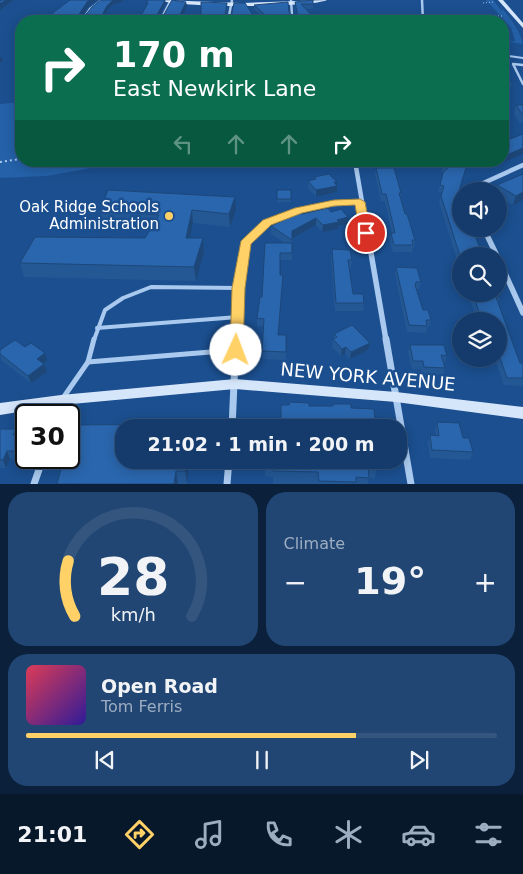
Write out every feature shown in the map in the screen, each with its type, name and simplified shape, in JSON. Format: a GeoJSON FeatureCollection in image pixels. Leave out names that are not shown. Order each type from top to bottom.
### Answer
{"type":"FeatureCollection","features":[{"type":"Feature","properties":{"kind":"street"},"geometry":{"type":"LineString","coordinates":[[86,15],[90,9],[102,0]]}},
{"type":"Feature","properties":{"kind":"street"},"geometry":{"type":"LineString","coordinates":[[161,0],[231,2],[325,0]]}},
{"type":"Feature","properties":{"kind":"street"},"geometry":{"type":"LineString","coordinates":[[163,15],[170,0]]}},
{"type":"Feature","properties":{"kind":"street"},"geometry":{"type":"LineString","coordinates":[[422,0],[423,15]]}},
{"type":"Feature","properties":{"kind":"street"},"geometry":{"type":"LineString","coordinates":[[497,1],[523,26]]}},
{"type":"Feature","properties":{"kind":"street"},"geometry":{"type":"LineString","coordinates":[[229,15],[231,2]]}},
{"type":"Feature","properties":{"kind":"street"},"geometry":{"type":"LineString","coordinates":[[291,2],[294,15]]}},
{"type":"Feature","properties":{"kind":"street"},"geometry":{"type":"LineString","coordinates":[[486,182],[523,165]]}},
{"type":"Feature","properties":{"kind":"street"},"geometry":{"type":"LineString","coordinates":[[355,167],[411,484]]}},
{"type":"Feature","properties":{"kind":"street"},"geometry":{"type":"LineString","coordinates":[[233,419],[238,288],[245,243],[267,223],[299,210],[334,203],[360,202]]}},
{"type":"Feature","properties":{"kind":"street"},"geometry":{"type":"LineString","coordinates":[[507,278],[523,313]]}},
{"type":"Feature","properties":{"kind":"street","name":"NEW YORK AVENUE"},"geometry":{"type":"LineString","coordinates":[[0,409],[61,400],[235,384],[396,397],[523,413]]}},
{"type":"Feature","properties":{"kind":"street"},"geometry":{"type":"LineString","coordinates":[[60,404],[61,400]]}},
{"type":"Feature","properties":{"kind":"street"},"geometry":{"type":"LineString","coordinates":[[34,484],[39,469]]}},
{"type":"Feature","properties":{"kind":"street"},"geometry":{"type":"LineString","coordinates":[[227,484],[228,469]]}},
{"type":"Feature","properties":{"kind":"lane"},"geometry":{"type":"LineString","coordinates":[[509,48],[509,56],[523,58]]}},
{"type":"Feature","properties":{"kind":"lane"},"geometry":{"type":"LineString","coordinates":[[523,65],[513,64],[523,84]]}},
{"type":"Feature","properties":{"kind":"lane"},"geometry":{"type":"LineString","coordinates":[[61,400],[88,362],[97,328],[105,310],[122,298],[152,287],[238,288]]}},
{"type":"Feature","properties":{"kind":"lane"},"geometry":{"type":"LineString","coordinates":[[97,328],[238,317]]}},
{"type":"Feature","properties":{"kind":"lane"},"geometry":{"type":"LineString","coordinates":[[88,362],[236,350]]}},
{"type":"Feature","properties":{"kind":"path"},"geometry":{"type":"LineString","coordinates":[[483,3],[497,1]]}},
{"type":"Feature","properties":{"kind":"path"},"geometry":{"type":"LineString","coordinates":[[0,162],[15,160]]}},
{"type":"Feature","properties":{"kind":"shaded area"},"geometry":{"type":"Polygon","coordinates":[[[486,0],[493,0],[508,15],[500,15],[488,2],[483,3],[487,2],[486,0]]]}},
{"type":"Feature","properties":{"kind":"shaded area"},"geometry":{"type":"Polygon","coordinates":[[[509,17],[523,44],[509,42],[515,41],[509,26],[509,17]]]}},
{"type":"Feature","properties":{"kind":"shaded area"},"geometry":{"type":"Polygon","coordinates":[[[15,103],[15,167],[96,167],[47,176],[0,178],[0,104],[15,103]]]}},
{"type":"Feature","properties":{"kind":"building"},"geometry":{"type":"Polygon","coordinates":[[[70,0],[90,0],[79,15],[50,15],[70,0]]]}},
{"type":"Feature","properties":{"kind":"building"},"geometry":{"type":"Polygon","coordinates":[[[101,0],[113,0],[102,15],[85,15],[101,0]]]}},
{"type":"Feature","properties":{"kind":"building"},"geometry":{"type":"Polygon","coordinates":[[[148,0],[165,0],[157,15],[141,15],[148,3],[146,3],[148,0]]]}},
{"type":"Feature","properties":{"kind":"building"},"geometry":{"type":"Polygon","coordinates":[[[172,0],[186,2],[180,15],[164,15],[172,0]]]}},
{"type":"Feature","properties":{"kind":"building"},"geometry":{"type":"Polygon","coordinates":[[[313,0],[313,4],[301,4],[311,15],[298,15],[295,2],[313,0]]]}},
{"type":"Feature","properties":{"kind":"building"},"geometry":{"type":"Polygon","coordinates":[[[201,2],[227,3],[225,15],[201,15],[201,2]]]}},
{"type":"Feature","properties":{"kind":"building"},"geometry":{"type":"Polygon","coordinates":[[[288,2],[289,12],[292,15],[265,15],[254,5],[288,2]]]}},
{"type":"Feature","properties":{"kind":"building"},"geometry":{"type":"Polygon","coordinates":[[[234,3],[245,3],[253,15],[231,15],[234,3]]]}},
{"type":"Feature","properties":{"kind":"building"},"geometry":{"type":"Polygon","coordinates":[[[516,105],[523,105],[523,114],[522,114],[516,105]]]}},
{"type":"Feature","properties":{"kind":"building"},"geometry":{"type":"Polygon","coordinates":[[[523,134],[523,148],[509,154],[509,139],[523,134]]]}},
{"type":"Feature","properties":{"kind":"building"},"geometry":{"type":"Polygon","coordinates":[[[449,167],[466,167],[462,182],[452,182],[452,231],[441,196],[444,186],[440,185],[443,173],[449,167]]]}},
{"type":"Feature","properties":{"kind":"building"},"geometry":{"type":"Polygon","coordinates":[[[376,168],[394,168],[405,214],[407,214],[415,240],[412,240],[413,245],[394,245],[391,233],[395,233],[386,194],[382,194],[376,168]]]}},
{"type":"Feature","properties":{"kind":"building"},"geometry":{"type":"Polygon","coordinates":[[[329,174],[337,182],[334,182],[337,186],[316,190],[308,181],[316,179],[314,177],[329,174]]]}},
{"type":"Feature","properties":{"kind":"building"},"geometry":{"type":"Polygon","coordinates":[[[523,174],[523,192],[516,196],[507,191],[507,182],[504,182],[523,174]]]}},
{"type":"Feature","properties":{"kind":"building"},"geometry":{"type":"Polygon","coordinates":[[[108,190],[235,197],[229,214],[192,210],[186,238],[203,238],[194,267],[20,263],[35,237],[145,238],[159,215],[100,210],[108,190]]]}},
{"type":"Feature","properties":{"kind":"building"},"geometry":{"type":"Polygon","coordinates":[[[277,190],[291,190],[291,199],[277,199],[277,190]]]}},
{"type":"Feature","properties":{"kind":"building"},"geometry":{"type":"Polygon","coordinates":[[[328,208],[331,212],[341,209],[348,217],[337,220],[339,222],[323,225],[316,218],[292,231],[292,240],[271,226],[299,213],[328,208]]]}},
{"type":"Feature","properties":{"kind":"building"},"geometry":{"type":"Polygon","coordinates":[[[454,237],[478,237],[476,238],[480,247],[457,247],[454,237]]]}},
{"type":"Feature","properties":{"kind":"building"},"geometry":{"type":"Polygon","coordinates":[[[265,243],[292,243],[292,253],[280,253],[280,275],[283,275],[278,335],[286,335],[286,352],[262,351],[264,319],[257,318],[260,297],[262,297],[265,243]]]}},
{"type":"Feature","properties":{"kind":"building"},"geometry":{"type":"Polygon","coordinates":[[[332,249],[350,250],[352,260],[348,260],[353,294],[363,294],[364,303],[336,303],[332,249]]]}},
{"type":"Feature","properties":{"kind":"building"},"geometry":{"type":"Polygon","coordinates":[[[396,267],[417,268],[421,282],[416,282],[415,285],[423,310],[428,310],[431,320],[426,320],[427,326],[409,325],[396,267]]]}},
{"type":"Feature","properties":{"kind":"building"},"geometry":{"type":"Polygon","coordinates":[[[476,302],[498,302],[501,312],[479,312],[476,302]]]}},
{"type":"Feature","properties":{"kind":"building"},"geometry":{"type":"Polygon","coordinates":[[[352,325],[370,343],[351,352],[346,347],[342,349],[333,339],[337,337],[334,334],[352,325]]]}},
{"type":"Feature","properties":{"kind":"building"},"geometry":{"type":"Polygon","coordinates":[[[507,327],[520,363],[523,363],[523,378],[507,378],[503,367],[507,367],[507,327]]]}},
{"type":"Feature","properties":{"kind":"building"},"geometry":{"type":"Polygon","coordinates":[[[15,340],[25,347],[31,343],[45,353],[37,359],[44,364],[28,376],[0,354],[0,350],[15,340]]]}},
{"type":"Feature","properties":{"kind":"building"},"geometry":{"type":"Polygon","coordinates":[[[410,345],[444,345],[447,356],[441,355],[445,368],[424,367],[423,361],[413,361],[410,345]]]}},
{"type":"Feature","properties":{"kind":"building"},"geometry":{"type":"Polygon","coordinates":[[[290,402],[309,403],[309,406],[351,404],[351,408],[374,409],[375,419],[281,419],[281,405],[289,405],[290,402]]]}},
{"type":"Feature","properties":{"kind":"building"},"geometry":{"type":"Polygon","coordinates":[[[437,422],[459,423],[463,438],[469,438],[473,452],[432,450],[430,435],[439,436],[437,422]]]}},
{"type":"Feature","properties":{"kind":"building"},"geometry":{"type":"Polygon","coordinates":[[[80,425],[115,425],[115,469],[185,469],[185,471],[176,471],[174,484],[57,484],[61,469],[80,469],[80,425]]]}},
{"type":"Feature","properties":{"kind":"building"},"geometry":{"type":"Polygon","coordinates":[[[0,429],[15,429],[13,435],[15,435],[14,451],[7,451],[3,460],[0,460],[0,429]]]}},
{"type":"Feature","properties":{"kind":"building"},"geometry":{"type":"Polygon","coordinates":[[[273,469],[368,469],[369,478],[356,477],[356,482],[319,481],[318,472],[273,471],[273,469]]]}},
{"type":"Feature","properties":{"kind":"place","name":"Oak Ridge Schools Administration"},"geometry":{"type":"Point","coordinates":[169,216]}},
{"type":"Feature","properties":{"kind":"route"},"geometry":{"type":"LineString","coordinates":[[236,350],[238,288],[245,243],[267,223],[299,210],[334,203],[360,202],[366,233]]}}]}
